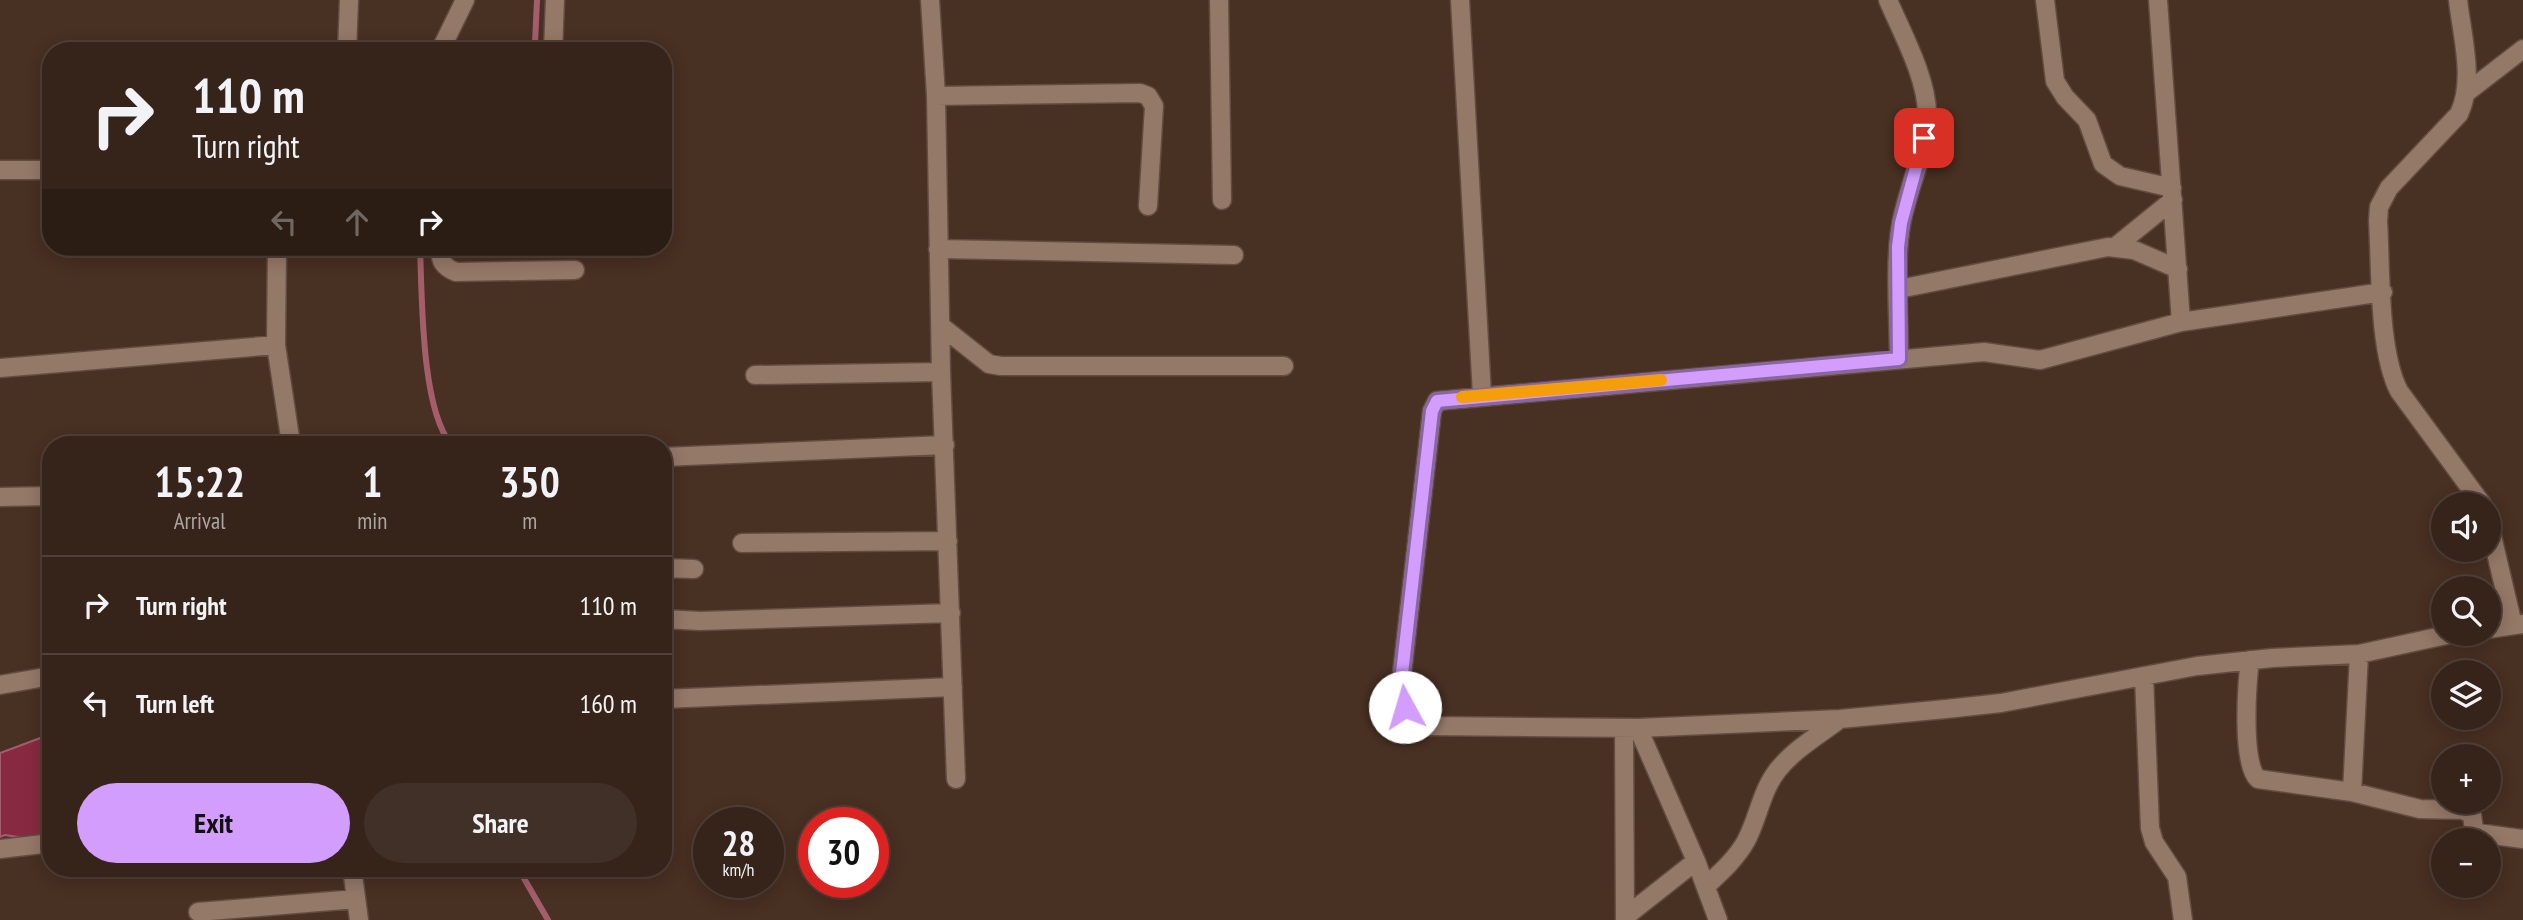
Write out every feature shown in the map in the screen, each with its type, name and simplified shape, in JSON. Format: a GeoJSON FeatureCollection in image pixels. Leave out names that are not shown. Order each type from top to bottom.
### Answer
{"type":"FeatureCollection","features":[{"type":"Feature","properties":{"kind":"street"},"geometry":{"type":"LineString","coordinates":[[347,42],[349,0]]}},
{"type":"Feature","properties":{"kind":"street"},"geometry":{"type":"LineString","coordinates":[[444,42],[465,0]]}},
{"type":"Feature","properties":{"kind":"street"},"geometry":{"type":"LineString","coordinates":[[553,42],[555,0]]}},
{"type":"Feature","properties":{"kind":"street"},"geometry":{"type":"LineString","coordinates":[[930,0],[936,96],[941,372],[956,779]]}},
{"type":"Feature","properties":{"kind":"street"},"geometry":{"type":"LineString","coordinates":[[1219,0],[1222,201]]}},
{"type":"Feature","properties":{"kind":"street"},"geometry":{"type":"LineString","coordinates":[[1460,0],[1482,395]]}},
{"type":"Feature","properties":{"kind":"street"},"geometry":{"type":"LineString","coordinates":[[1888,0],[1918,74],[1927,115],[1924,138],[1901,223],[1898,247],[1899,359]]}},
{"type":"Feature","properties":{"kind":"street"},"geometry":{"type":"LineString","coordinates":[[2045,0],[2055,81],[2065,97],[2087,120],[2103,164],[2120,176],[2172,194]]}},
{"type":"Feature","properties":{"kind":"street"},"geometry":{"type":"LineString","coordinates":[[2158,0],[2181,322]]}},
{"type":"Feature","properties":{"kind":"street"},"geometry":{"type":"LineString","coordinates":[[2458,0],[2466,93],[2459,114],[2383,197],[2378,221],[2386,348],[2393,379],[2473,492]]}},
{"type":"Feature","properties":{"kind":"street"},"geometry":{"type":"LineString","coordinates":[[2466,93],[2523,49]]}},
{"type":"Feature","properties":{"kind":"street"},"geometry":{"type":"LineString","coordinates":[[936,96],[1140,93],[1148,96],[1154,106],[1149,206]]}},
{"type":"Feature","properties":{"kind":"street"},"geometry":{"type":"LineString","coordinates":[[0,170],[42,170]]}},
{"type":"Feature","properties":{"kind":"street"},"geometry":{"type":"LineString","coordinates":[[2115,247],[2172,194]]}},
{"type":"Feature","properties":{"kind":"street"},"geometry":{"type":"LineString","coordinates":[[1899,289],[2115,247],[2133,250],[2178,268]]}},
{"type":"Feature","properties":{"kind":"street"},"geometry":{"type":"LineString","coordinates":[[938,249],[1234,255]]}},
{"type":"Feature","properties":{"kind":"street"},"geometry":{"type":"LineString","coordinates":[[277,256],[276,345],[289,436]]}},
{"type":"Feature","properties":{"kind":"street"},"geometry":{"type":"LineString","coordinates":[[441,256],[447,269],[456,272],[575,270]]}},
{"type":"Feature","properties":{"kind":"street"},"geometry":{"type":"LineString","coordinates":[[2383,292],[2181,322],[2040,360],[1984,352],[1444,398],[1437,401],[1432,411],[1401,682],[1405,707],[1415,721],[1431,726],[1631,728],[1840,719],[2001,703],[2197,666],[2359,654],[2431,638]]}},
{"type":"Feature","properties":{"kind":"street"},"geometry":{"type":"LineString","coordinates":[[941,326],[989,364],[1001,366],[1284,366]]}},
{"type":"Feature","properties":{"kind":"street"},"geometry":{"type":"LineString","coordinates":[[0,368],[276,345]]}},
{"type":"Feature","properties":{"kind":"street"},"geometry":{"type":"LineString","coordinates":[[755,376],[941,372]]}},
{"type":"Feature","properties":{"kind":"street"},"geometry":{"type":"LineString","coordinates":[[672,457],[945,445]]}},
{"type":"Feature","properties":{"kind":"street"},"geometry":{"type":"LineString","coordinates":[[0,497],[42,496]]}},
{"type":"Feature","properties":{"kind":"street"},"geometry":{"type":"LineString","coordinates":[[742,543],[948,541]]}},
{"type":"Feature","properties":{"kind":"street"},"geometry":{"type":"LineString","coordinates":[[2500,562],[2518,625]]}},
{"type":"Feature","properties":{"kind":"street"},"geometry":{"type":"LineString","coordinates":[[672,568],[694,569]]}},
{"type":"Feature","properties":{"kind":"street"},"geometry":{"type":"LineString","coordinates":[[672,620],[951,613]]}},
{"type":"Feature","properties":{"kind":"street"},"geometry":{"type":"LineString","coordinates":[[2352,792],[2359,654]]}},
{"type":"Feature","properties":{"kind":"street"},"geometry":{"type":"LineString","coordinates":[[2250,660],[2247,714],[2254,776],[2264,782],[2352,792],[2420,809],[2467,811],[2472,815],[2473,828],[2478,833],[2523,839]]}},
{"type":"Feature","properties":{"kind":"street"},"geometry":{"type":"LineString","coordinates":[[2144,676],[2150,828],[2154,842],[2177,877],[2183,920]]}},
{"type":"Feature","properties":{"kind":"street"},"geometry":{"type":"LineString","coordinates":[[0,685],[42,678]]}},
{"type":"Feature","properties":{"kind":"street"},"geometry":{"type":"LineString","coordinates":[[672,699],[953,687]]}},
{"type":"Feature","properties":{"kind":"street"},"geometry":{"type":"LineString","coordinates":[[1706,887],[1743,846],[1766,788],[1777,771],[1840,719]]}},
{"type":"Feature","properties":{"kind":"street"},"geometry":{"type":"LineString","coordinates":[[1631,728],[1696,861],[1718,920]]}},
{"type":"Feature","properties":{"kind":"street"},"geometry":{"type":"LineString","coordinates":[[1625,918],[1631,728]]}},
{"type":"Feature","properties":{"kind":"street"},"geometry":{"type":"LineString","coordinates":[[0,849],[42,844]]}},
{"type":"Feature","properties":{"kind":"street"},"geometry":{"type":"LineString","coordinates":[[1625,918],[1696,861]]}},
{"type":"Feature","properties":{"kind":"street"},"geometry":{"type":"LineString","coordinates":[[353,877],[359,920]]}},
{"type":"Feature","properties":{"kind":"street"},"geometry":{"type":"LineString","coordinates":[[198,912],[356,899]]}},
{"type":"Feature","properties":{"kind":"shaded area"},"geometry":{"type":"Polygon","coordinates":[[[42,737],[42,841],[5,835],[0,837],[0,753],[42,737]]]}},
{"type":"Feature","properties":{"kind":"waterway"},"geometry":{"type":"LineString","coordinates":[[535,42],[537,0]]}},
{"type":"Feature","properties":{"kind":"waterway"},"geometry":{"type":"LineString","coordinates":[[420,256],[429,379],[434,405],[446,436]]}},
{"type":"Feature","properties":{"kind":"waterway"},"geometry":{"type":"LineString","coordinates":[[523,877],[548,920]]}},
{"type":"Feature","properties":{"kind":"slow traffic"},"geometry":{"type":"LineString","coordinates":[[1462,397],[1661,380]]}},
{"type":"Feature","properties":{"kind":"route"},"geometry":{"type":"LineString","coordinates":[[1405,707],[1401,682],[1433,405],[1444,398],[1899,359],[1898,247],[1901,223],[1924,138]]}}]}
